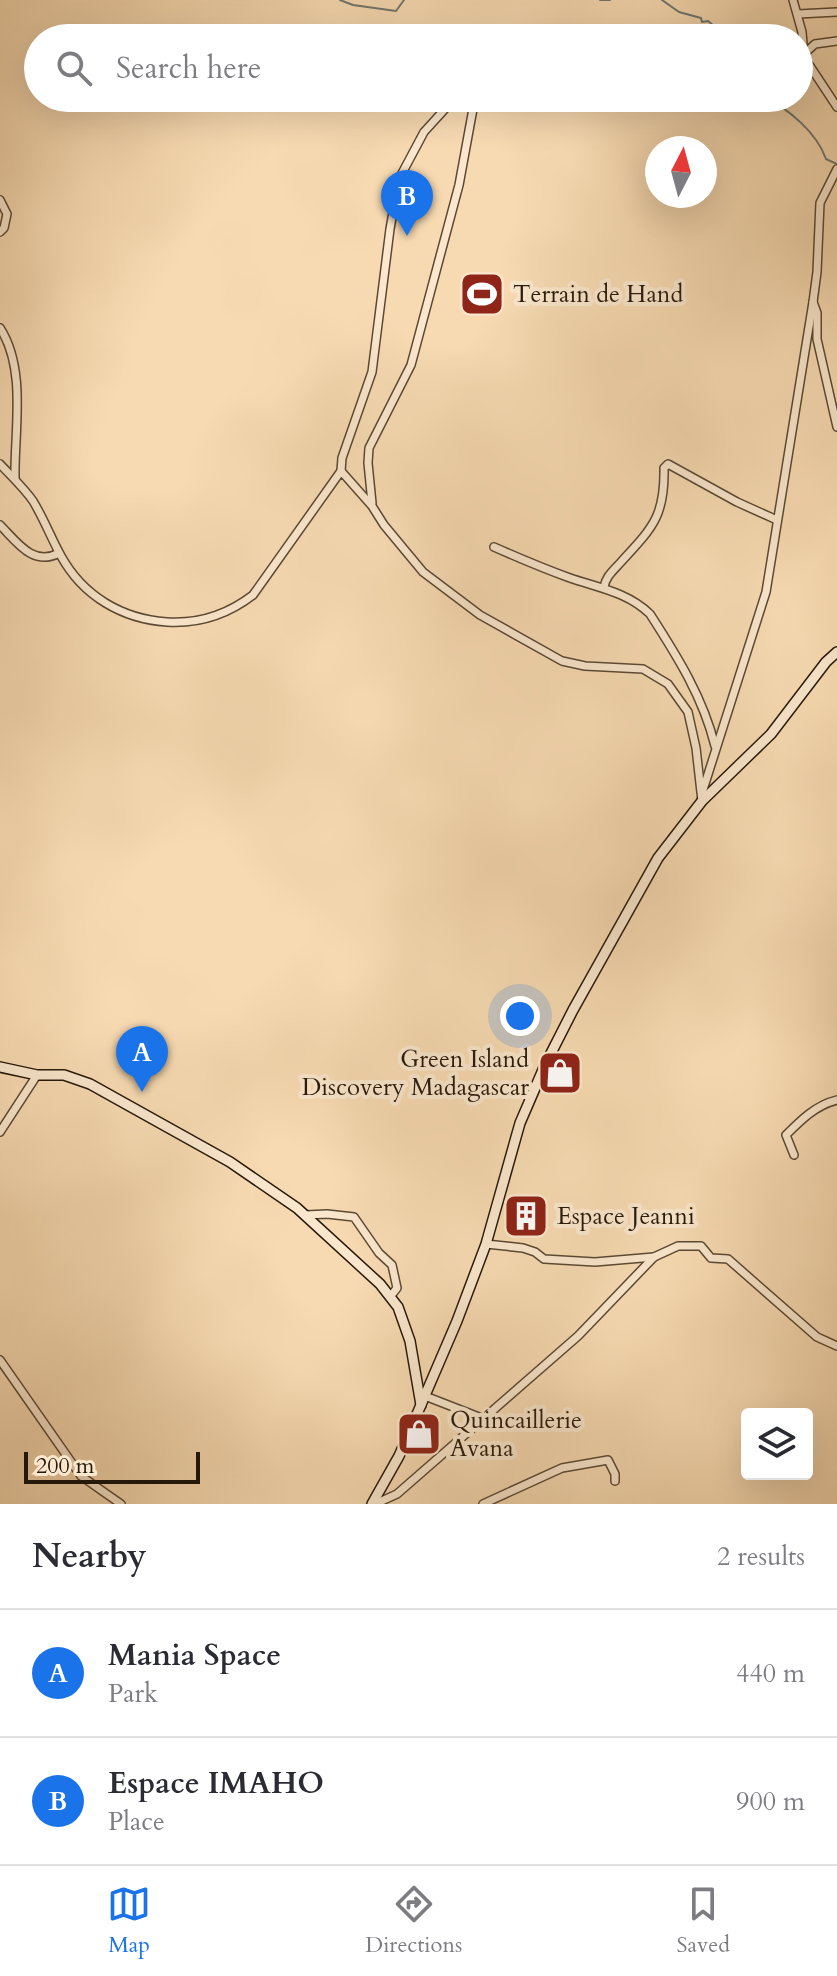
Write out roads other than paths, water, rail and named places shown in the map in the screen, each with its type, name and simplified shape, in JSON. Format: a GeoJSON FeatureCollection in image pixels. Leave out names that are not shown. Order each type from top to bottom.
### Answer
{"type":"FeatureCollection","features":[{"type":"Feature","properties":{"kind":"main road"},"geometry":{"type":"LineString","coordinates":[[374,1504],[421,1407],[486,1244],[520,1123],[557,1040],[658,858],[702,797],[771,734],[837,652]]}},
{"type":"Feature","properties":{"kind":"main road"},"geometry":{"type":"LineString","coordinates":[[0,1067],[37,1075],[64,1075],[90,1084],[230,1162],[306,1215],[380,1284],[398,1307],[410,1341],[421,1407]]}},
{"type":"Feature","properties":{"kind":"street"},"geometry":{"type":"LineString","coordinates":[[793,0],[800,24]]}},
{"type":"Feature","properties":{"kind":"street"},"geometry":{"type":"LineString","coordinates":[[798,14],[837,12]]}},
{"type":"Feature","properties":{"kind":"street"},"geometry":{"type":"LineString","coordinates":[[813,46],[837,41]]}},
{"type":"Feature","properties":{"kind":"street"},"geometry":{"type":"LineString","coordinates":[[813,68],[837,107]]}},
{"type":"Feature","properties":{"kind":"street"},"geometry":{"type":"LineString","coordinates":[[0,464],[38,510],[59,553],[87,589],[127,614],[188,622],[213,617],[253,595],[341,471],[342,458],[372,372],[399,179],[424,132],[442,112]]}},
{"type":"Feature","properties":{"kind":"street"},"geometry":{"type":"LineString","coordinates":[[372,506],[369,448],[411,365],[459,185],[472,112]]}},
{"type":"Feature","properties":{"kind":"street"},"geometry":{"type":"LineString","coordinates":[[702,797],[766,592],[813,302],[820,203],[837,169]]}},
{"type":"Feature","properties":{"kind":"street"},"geometry":{"type":"LineString","coordinates":[[0,200],[7,214],[0,232]]}},
{"type":"Feature","properties":{"kind":"street"},"geometry":{"type":"LineString","coordinates":[[813,302],[817,313],[817,339],[837,427]]}},
{"type":"Feature","properties":{"kind":"street"},"geometry":{"type":"LineString","coordinates":[[0,328],[7,340],[16,378],[15,479]]}},
{"type":"Feature","properties":{"kind":"street"},"geometry":{"type":"LineString","coordinates":[[604,587],[606,577],[643,540],[659,515],[664,468],[668,464],[777,520]]}},
{"type":"Feature","properties":{"kind":"street"},"geometry":{"type":"LineString","coordinates":[[341,471],[423,572],[501,628],[562,661],[594,667],[643,669],[668,684],[688,712],[702,797]]}},
{"type":"Feature","properties":{"kind":"street"},"geometry":{"type":"LineString","coordinates":[[0,525],[17,544],[37,558],[59,553]]}},
{"type":"Feature","properties":{"kind":"street"},"geometry":{"type":"LineString","coordinates":[[494,547],[568,577],[621,593],[650,614],[687,674],[709,724],[715,748]]}},
{"type":"Feature","properties":{"kind":"street"},"geometry":{"type":"LineString","coordinates":[[0,1132],[37,1075]]}},
{"type":"Feature","properties":{"kind":"street"},"geometry":{"type":"LineString","coordinates":[[794,1155],[786,1135],[804,1117],[837,1100]]}},
{"type":"Feature","properties":{"kind":"street"},"geometry":{"type":"LineString","coordinates":[[306,1215],[354,1217],[379,1253],[392,1265],[397,1288],[390,1297]]}},
{"type":"Feature","properties":{"kind":"street"},"geometry":{"type":"LineString","coordinates":[[486,1244],[523,1248],[544,1259],[595,1262],[654,1257],[678,1246],[701,1246],[711,1258],[728,1259],[817,1337],[837,1346]]}},
{"type":"Feature","properties":{"kind":"street"},"geometry":{"type":"LineString","coordinates":[[374,1504],[397,1494],[484,1419],[578,1336],[654,1257]]}},
{"type":"Feature","properties":{"kind":"street"},"geometry":{"type":"LineString","coordinates":[[0,1360],[81,1476],[121,1504]]}},
{"type":"Feature","properties":{"kind":"street"},"geometry":{"type":"LineString","coordinates":[[425,1396],[484,1419]]}},
{"type":"Feature","properties":{"kind":"street"},"geometry":{"type":"LineString","coordinates":[[483,1504],[562,1468],[587,1463],[608,1460],[615,1481]]}},
{"type":"Feature","properties":{"kind":"waterway"},"geometry":{"type":"LineString","coordinates":[[340,0],[353,5],[396,11],[404,0]]}},
{"type":"Feature","properties":{"kind":"waterway"},"geometry":{"type":"LineString","coordinates":[[600,0],[610,0]]}},
{"type":"Feature","properties":{"kind":"waterway"},"geometry":{"type":"LineString","coordinates":[[662,0],[679,12],[712,24]]}},
{"type":"Feature","properties":{"kind":"waterway"},"geometry":{"type":"LineString","coordinates":[[787,112],[816,140],[826,159],[837,164]]}},
{"type":"Feature","properties":{"kind":"place","name":"Espace IMAHO"},"geometry":{"type":"Point","coordinates":[407,236]}},
{"type":"Feature","properties":{"kind":"place","name":"Terrain de Hand"},"geometry":{"type":"Point","coordinates":[482,294]}},
{"type":"Feature","properties":{"kind":"place","name":"Green Island Discovery Madagascar"},"geometry":{"type":"Point","coordinates":[560,1073]}},
{"type":"Feature","properties":{"kind":"place","name":"Mania Space"},"geometry":{"type":"Point","coordinates":[142,1092]}},
{"type":"Feature","properties":{"kind":"place","name":"Espace Jeanni"},"geometry":{"type":"Point","coordinates":[526,1216]}},
{"type":"Feature","properties":{"kind":"place","name":"Quincaillerie Avana"},"geometry":{"type":"Point","coordinates":[419,1434]}}]}
